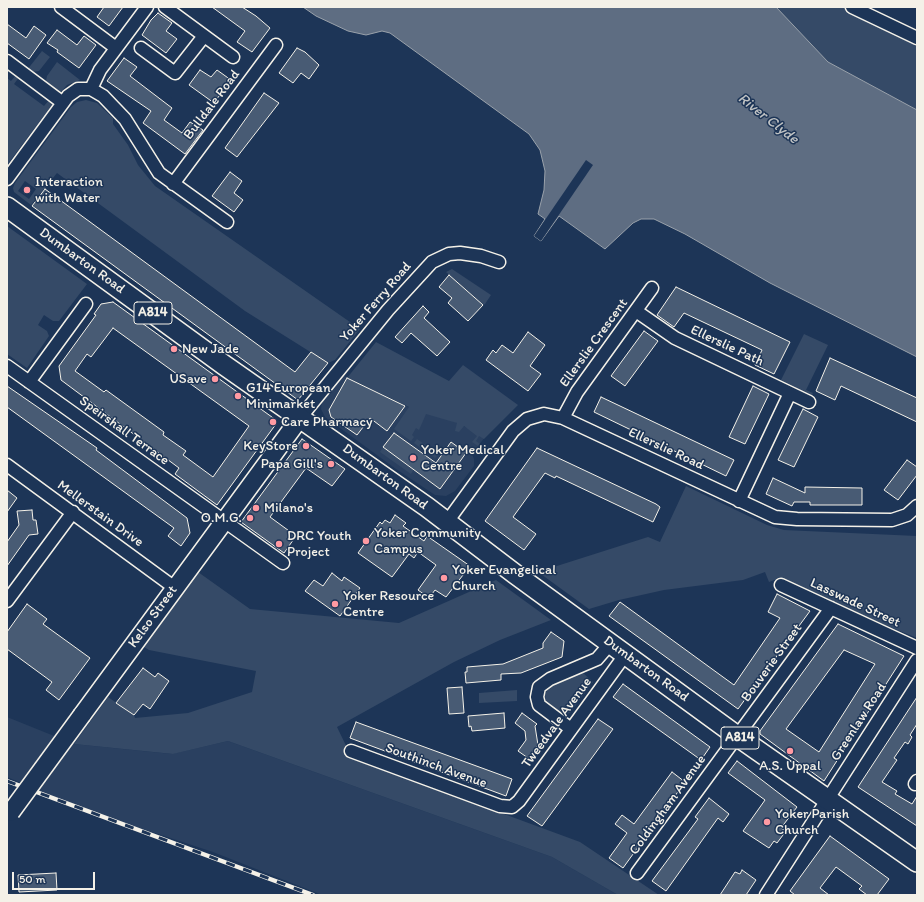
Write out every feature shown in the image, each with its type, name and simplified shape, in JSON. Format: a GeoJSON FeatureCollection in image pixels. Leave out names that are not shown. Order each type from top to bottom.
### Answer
{"type":"FeatureCollection","features":[{"type":"Feature","properties":{"kind":"main road","name":"Dumbarton Road"},"geometry":{"type":"LineString","coordinates":[[7,207],[224,365],[447,522],[514,574],[737,736],[826,800],[917,862]]}},
{"type":"Feature","properties":{"kind":"street"},"geometry":{"type":"LineString","coordinates":[[61,7],[116,48]]}},
{"type":"Feature","properties":{"kind":"street"},"geometry":{"type":"LineString","coordinates":[[91,89],[100,70],[147,7]]}},
{"type":"Feature","properties":{"kind":"street"},"geometry":{"type":"LineString","coordinates":[[165,7],[234,57]]}},
{"type":"Feature","properties":{"kind":"street"},"geometry":{"type":"LineString","coordinates":[[852,7],[917,38]]}},
{"type":"Feature","properties":{"kind":"street"},"geometry":{"type":"LineString","coordinates":[[141,48],[176,74],[204,36]]}},
{"type":"Feature","properties":{"kind":"street","name":"Bulldale Road"},"geometry":{"type":"LineString","coordinates":[[173,184],[276,45]]}},
{"type":"Feature","properties":{"kind":"street"},"geometry":{"type":"LineString","coordinates":[[7,61],[63,103]]}},
{"type":"Feature","properties":{"kind":"street"},"geometry":{"type":"LineString","coordinates":[[7,179],[72,92],[78,89],[91,89],[103,96],[125,119],[153,166],[173,184],[227,222]]}},
{"type":"Feature","properties":{"kind":"street","name":"Yoker Ferry Road"},"geometry":{"type":"LineString","coordinates":[[300,418],[388,310],[432,262],[449,254],[460,253],[481,256],[499,262]]}},
{"type":"Feature","properties":{"kind":"street","name":"Ellerslie Crescent"},"geometry":{"type":"LineString","coordinates":[[563,418],[577,392],[652,288]]}},
{"type":"Feature","properties":{"kind":"street"},"geometry":{"type":"LineString","coordinates":[[29,382],[86,304]]}},
{"type":"Feature","properties":{"kind":"street","name":"Ellerslie Path"},"geometry":{"type":"LineString","coordinates":[[636,311],[674,338],[809,402]]}},
{"type":"Feature","properties":{"kind":"street","name":"Speirshall Terrace"},"geometry":{"type":"LineString","coordinates":[[7,366],[283,564]]}},
{"type":"Feature","properties":{"kind":"street"},"geometry":{"type":"LineString","coordinates":[[739,500],[790,393]]}},
{"type":"Feature","properties":{"kind":"street","name":"Ellerslie Road"},"geometry":{"type":"LineString","coordinates":[[447,522],[499,448],[522,422],[533,416],[544,414],[563,418],[768,514],[789,519],[892,520],[907,515],[917,506]]}},
{"type":"Feature","properties":{"kind":"street","name":"Kelso Street"},"geometry":{"type":"LineString","coordinates":[[9,815],[300,418]]}},
{"type":"Feature","properties":{"kind":"street","name":"Mellerstain Drive"},"geometry":{"type":"LineString","coordinates":[[7,464],[175,588]]}},
{"type":"Feature","properties":{"kind":"street"},"geometry":{"type":"LineString","coordinates":[[7,601],[73,512]]}},
{"type":"Feature","properties":{"kind":"street","name":"Lasswade Street"},"geometry":{"type":"LineString","coordinates":[[781,585],[917,648]]}},
{"type":"Feature","properties":{"kind":"street","name":"Bouverie Street"},"geometry":{"type":"LineString","coordinates":[[737,736],[831,608]]}},
{"type":"Feature","properties":{"kind":"street"},"geometry":{"type":"LineString","coordinates":[[571,729],[542,709],[537,701],[538,689],[545,681],[618,649]]}},
{"type":"Feature","properties":{"kind":"street","name":"Tweedvale Avenue"},"geometry":{"type":"LineString","coordinates":[[512,807],[519,801],[571,729],[618,649]]}},
{"type":"Feature","properties":{"kind":"street","name":"Greenlaw Road"},"geometry":{"type":"LineString","coordinates":[[767,895],[826,800],[916,663]]}},
{"type":"Feature","properties":{"kind":"street","name":"Coldingham Avenue"},"geometry":{"type":"LineString","coordinates":[[637,873],[737,736]]}},
{"type":"Feature","properties":{"kind":"street","name":"Southinch Avenue"},"geometry":{"type":"LineString","coordinates":[[351,751],[500,806],[512,807]]}},
{"type":"Feature","properties":{"kind":"shaded area"},"geometry":{"type":"Polygon","coordinates":[[[776,7],[852,7],[917,41],[917,110],[828,62],[776,7]]]}},
{"type":"Feature","properties":{"kind":"shaded area"},"geometry":{"type":"Polygon","coordinates":[[[42,51],[50,57],[39,71],[32,72],[27,70],[42,51]]]}},
{"type":"Feature","properties":{"kind":"shaded area"},"geometry":{"type":"Polygon","coordinates":[[[57,62],[80,80],[67,85],[59,94],[48,86],[46,81],[47,76],[57,62]]]}},
{"type":"Feature","properties":{"kind":"shaded area"},"geometry":{"type":"Polygon","coordinates":[[[17,74],[20,76],[14,84],[44,106],[50,99],[54,102],[7,165],[7,78],[11,81],[17,74]]]}},
{"type":"Feature","properties":{"kind":"shaded area"},"geometry":{"type":"Polygon","coordinates":[[[86,100],[97,103],[113,118],[113,124],[128,145],[138,165],[155,186],[360,329],[335,360],[328,363],[245,311],[57,173],[31,205],[14,192],[13,188],[15,183],[71,107],[77,102],[86,100]],[[25,181],[18,191],[29,199],[36,189],[25,181]]]}},
{"type":"Feature","properties":{"kind":"shaded area"},"geometry":{"type":"Polygon","coordinates":[[[7,226],[87,284],[59,321],[53,321],[44,315],[38,325],[47,331],[49,336],[27,368],[7,354],[7,226]]]}},
{"type":"Feature","properties":{"kind":"shaded area"},"geometry":{"type":"Polygon","coordinates":[[[452,269],[491,295],[485,304],[483,305],[446,272],[452,269]]]}},
{"type":"Feature","properties":{"kind":"shaded area"},"geometry":{"type":"Polygon","coordinates":[[[804,334],[828,345],[806,390],[813,393],[812,395],[781,380],[804,334]]]}},
{"type":"Feature","properties":{"kind":"shaded area"},"geometry":{"type":"Polygon","coordinates":[[[376,342],[449,381],[463,365],[518,405],[484,439],[479,436],[476,441],[480,444],[478,446],[472,442],[477,436],[464,426],[459,432],[455,431],[457,423],[426,414],[419,430],[416,428],[412,435],[414,437],[411,441],[394,429],[409,407],[347,378],[376,342]]]}},
{"type":"Feature","properties":{"kind":"shaded area"},"geometry":{"type":"Polygon","coordinates":[[[342,375],[405,406],[448,418],[485,437],[472,454],[474,466],[455,491],[446,496],[435,495],[396,469],[325,417],[321,409],[322,400],[342,375]]]}},
{"type":"Feature","properties":{"kind":"shaded area"},"geometry":{"type":"Polygon","coordinates":[[[417,439],[439,454],[435,458],[414,443],[417,439]]]}},
{"type":"Feature","properties":{"kind":"shaded area"},"geometry":{"type":"Polygon","coordinates":[[[383,447],[414,469],[411,474],[380,452],[383,447]]]}},
{"type":"Feature","properties":{"kind":"shaded area"},"geometry":{"type":"Polygon","coordinates":[[[686,486],[767,525],[784,530],[917,536],[917,638],[836,605],[793,585],[777,579],[769,582],[765,572],[743,580],[664,590],[619,600],[589,609],[538,572],[648,537],[660,542],[686,486]]]}},
{"type":"Feature","properties":{"kind":"shaded area"},"geometry":{"type":"Polygon","coordinates":[[[198,572],[250,609],[399,623],[496,580],[551,620],[500,640],[454,662],[337,727],[352,758],[580,842],[659,895],[618,895],[552,857],[228,741],[173,754],[74,744],[108,697],[134,715],[135,718],[188,713],[252,692],[256,671],[149,650],[144,647],[198,572]]]}},
{"type":"Feature","properties":{"kind":"shaded area"},"geometry":{"type":"Polygon","coordinates":[[[582,672],[593,682],[570,713],[562,715],[546,703],[545,695],[548,687],[582,672]]]}},
{"type":"Feature","properties":{"kind":"shaded area"},"geometry":{"type":"Polygon","coordinates":[[[517,690],[517,701],[479,703],[479,693],[517,690]]]}},
{"type":"Feature","properties":{"kind":"shaded area"},"geometry":{"type":"Polygon","coordinates":[[[7,717],[74,744],[172,754],[228,741],[552,857],[618,895],[322,895],[213,852],[88,811],[7,777],[7,717]]]}},
{"type":"Feature","properties":{"kind":"water","name":"River Clyde"},"geometry":{"type":"Polygon","coordinates":[[[303,7],[776,7],[828,62],[917,110],[917,357],[770,283],[685,234],[654,219],[641,219],[633,223],[605,249],[559,216],[541,241],[534,236],[545,219],[538,214],[544,190],[545,171],[540,150],[529,134],[390,33],[382,31],[366,35],[348,31],[316,16],[303,7]]]}},
{"type":"Feature","properties":{"kind":"pier"},"geometry":{"type":"Polygon","coordinates":[[[586,160],[593,165],[541,241],[534,236],[586,160]]]}},
{"type":"Feature","properties":{"kind":"building"},"geometry":{"type":"Polygon","coordinates":[[[104,7],[123,7],[109,26],[97,17],[104,7]]]}},
{"type":"Feature","properties":{"kind":"building"},"geometry":{"type":"Polygon","coordinates":[[[212,7],[242,7],[270,28],[252,52],[237,42],[245,31],[212,7]]]}},
{"type":"Feature","properties":{"kind":"building"},"geometry":{"type":"Polygon","coordinates":[[[158,13],[172,23],[166,31],[177,39],[166,53],[142,35],[151,20],[158,13]]]}},
{"type":"Feature","properties":{"kind":"building"},"geometry":{"type":"Polygon","coordinates":[[[7,24],[26,38],[34,26],[46,35],[29,59],[7,43],[7,24]]]}},
{"type":"Feature","properties":{"kind":"building"},"geometry":{"type":"Polygon","coordinates":[[[57,30],[77,45],[84,36],[96,45],[79,68],[57,52],[58,50],[47,43],[57,30]]]}},
{"type":"Feature","properties":{"kind":"building"},"geometry":{"type":"Polygon","coordinates":[[[297,48],[305,52],[319,65],[309,79],[301,73],[293,83],[279,73],[297,48]]]}},
{"type":"Feature","properties":{"kind":"building"},"geometry":{"type":"Polygon","coordinates":[[[124,58],[137,67],[130,76],[172,108],[164,120],[182,133],[190,122],[203,130],[185,154],[143,123],[151,111],[107,81],[124,58]]]}},
{"type":"Feature","properties":{"kind":"building"},"geometry":{"type":"Polygon","coordinates":[[[200,70],[211,77],[217,70],[231,80],[221,96],[219,96],[214,103],[189,85],[200,70]]]}},
{"type":"Feature","properties":{"kind":"building"},"geometry":{"type":"Polygon","coordinates":[[[264,93],[279,103],[237,157],[225,148],[264,93]]]}},
{"type":"Feature","properties":{"kind":"building"},"geometry":{"type":"Polygon","coordinates":[[[230,172],[242,181],[234,193],[243,200],[234,212],[212,196],[230,172]]]}},
{"type":"Feature","properties":{"kind":"building"},"geometry":{"type":"Polygon","coordinates":[[[45,189],[295,372],[311,352],[328,363],[298,400],[32,206],[45,189]]]}},
{"type":"Feature","properties":{"kind":"building"},"geometry":{"type":"Polygon","coordinates":[[[449,275],[483,305],[468,321],[448,303],[452,298],[439,287],[449,275]]]}},
{"type":"Feature","properties":{"kind":"building"},"geometry":{"type":"Polygon","coordinates":[[[676,287],[790,342],[774,374],[755,365],[762,350],[684,313],[674,327],[657,315],[676,287]]]}},
{"type":"Feature","properties":{"kind":"building"},"geometry":{"type":"Polygon","coordinates":[[[113,302],[276,420],[276,424],[217,505],[175,474],[179,468],[61,380],[59,366],[96,315],[94,314],[101,304],[113,302]],[[113,328],[91,357],[87,354],[75,371],[104,392],[106,390],[164,432],[163,435],[186,451],[183,455],[213,477],[249,426],[113,328]]]}},
{"type":"Feature","properties":{"kind":"building"},"geometry":{"type":"Polygon","coordinates":[[[423,306],[429,312],[424,318],[450,342],[437,356],[411,333],[402,343],[395,337],[423,306]]]}},
{"type":"Feature","properties":{"kind":"building"},"geometry":{"type":"Polygon","coordinates":[[[644,331],[658,341],[625,386],[611,376],[644,331]]]}},
{"type":"Feature","properties":{"kind":"building"},"geometry":{"type":"Polygon","coordinates":[[[528,332],[545,345],[530,366],[541,374],[528,391],[486,360],[493,350],[496,353],[502,345],[513,353],[528,332]]]}},
{"type":"Feature","properties":{"kind":"building"},"geometry":{"type":"Polygon","coordinates":[[[830,358],[917,398],[917,422],[841,386],[835,400],[816,391],[830,358]]]}},
{"type":"Feature","properties":{"kind":"building"},"geometry":{"type":"Polygon","coordinates":[[[347,378],[405,406],[387,431],[370,418],[357,435],[331,417],[329,410],[347,378]]]}},
{"type":"Feature","properties":{"kind":"building"},"geometry":{"type":"Polygon","coordinates":[[[7,386],[97,448],[96,450],[187,518],[190,533],[181,546],[168,536],[174,528],[7,407],[7,386]]]}},
{"type":"Feature","properties":{"kind":"building"},"geometry":{"type":"Polygon","coordinates":[[[753,386],[769,394],[745,444],[729,437],[753,386]]]}},
{"type":"Feature","properties":{"kind":"building"},"geometry":{"type":"Polygon","coordinates":[[[601,397],[734,460],[726,476],[594,412],[601,397]]]}},
{"type":"Feature","properties":{"kind":"building"},"geometry":{"type":"Polygon","coordinates":[[[803,409],[818,417],[794,467],[778,460],[803,409]]]}},
{"type":"Feature","properties":{"kind":"building","name":"Yoker Medical Centre"},"geometry":{"type":"Polygon","coordinates":[[[394,433],[436,463],[451,442],[466,453],[440,489],[383,447],[394,433]]]}},
{"type":"Feature","properties":{"kind":"building"},"geometry":{"type":"Polygon","coordinates":[[[302,439],[345,469],[332,486],[306,468],[270,517],[296,536],[284,553],[241,522],[302,439]]]}},
{"type":"Feature","properties":{"kind":"building"},"geometry":{"type":"Polygon","coordinates":[[[537,448],[656,504],[660,507],[653,522],[556,476],[555,478],[545,473],[513,517],[536,534],[524,550],[485,521],[537,448]]]}},
{"type":"Feature","properties":{"kind":"building"},"geometry":{"type":"Polygon","coordinates":[[[907,460],[917,467],[917,475],[898,500],[884,490],[907,460]]]}},
{"type":"Feature","properties":{"kind":"building"},"geometry":{"type":"Polygon","coordinates":[[[773,478],[805,493],[805,487],[862,488],[862,505],[810,505],[810,502],[794,502],[792,506],[766,494],[773,478]]]}},
{"type":"Feature","properties":{"kind":"building"},"geometry":{"type":"Polygon","coordinates":[[[7,490],[17,498],[7,512],[7,490]]]}},
{"type":"Feature","properties":{"kind":"building"},"geometry":{"type":"Polygon","coordinates":[[[32,510],[33,520],[36,520],[38,534],[29,535],[7,566],[7,542],[19,525],[17,511],[32,510]]]}},
{"type":"Feature","properties":{"kind":"building"},"geometry":{"type":"Polygon","coordinates":[[[395,515],[406,523],[403,526],[424,541],[427,536],[470,566],[446,597],[435,590],[429,598],[418,590],[436,565],[418,552],[414,558],[409,554],[392,577],[358,553],[380,522],[382,524],[385,520],[390,523],[395,515]]]}},
{"type":"Feature","properties":{"kind":"building","name":"Yoker Resource Centre"},"geometry":{"type":"Polygon","coordinates":[[[332,573],[342,581],[344,577],[360,588],[340,616],[305,591],[314,580],[323,586],[332,573]]]}},
{"type":"Feature","properties":{"kind":"building"},"geometry":{"type":"Polygon","coordinates":[[[777,594],[810,611],[738,709],[609,616],[620,602],[734,685],[780,618],[768,612],[777,594]]]}},
{"type":"Feature","properties":{"kind":"building"},"geometry":{"type":"Polygon","coordinates":[[[27,604],[47,619],[43,624],[90,658],[59,700],[46,690],[52,682],[7,649],[7,632],[27,604]]]}},
{"type":"Feature","properties":{"kind":"building"},"geometry":{"type":"Polygon","coordinates":[[[838,624],[904,656],[824,781],[760,734],[760,731],[838,624]],[[844,650],[786,729],[819,752],[875,664],[844,650]]]}},
{"type":"Feature","properties":{"kind":"building"},"geometry":{"type":"Polygon","coordinates":[[[551,632],[564,641],[562,657],[521,673],[501,674],[501,680],[466,683],[465,672],[467,672],[467,667],[503,664],[543,648],[543,643],[551,632]]]}},
{"type":"Feature","properties":{"kind":"building"},"geometry":{"type":"Polygon","coordinates":[[[143,668],[155,677],[158,673],[169,681],[150,709],[143,704],[134,715],[116,703],[143,668]]]}},
{"type":"Feature","properties":{"kind":"building"},"geometry":{"type":"Polygon","coordinates":[[[623,684],[710,747],[701,760],[613,697],[623,684]]]}},
{"type":"Feature","properties":{"kind":"building"},"geometry":{"type":"Polygon","coordinates":[[[462,687],[464,713],[449,714],[447,688],[462,687]]]}},
{"type":"Feature","properties":{"kind":"building"},"geometry":{"type":"Polygon","coordinates":[[[917,697],[917,724],[910,735],[912,737],[908,744],[905,742],[894,758],[897,760],[882,782],[897,791],[895,794],[912,804],[917,796],[917,826],[858,787],[917,697]]]}},
{"type":"Feature","properties":{"kind":"building"},"geometry":{"type":"Polygon","coordinates":[[[504,713],[505,728],[472,731],[471,726],[469,727],[468,716],[504,713]]]}},
{"type":"Feature","properties":{"kind":"building"},"geometry":{"type":"Polygon","coordinates":[[[522,713],[537,724],[535,726],[538,745],[528,758],[518,751],[526,740],[525,731],[515,723],[522,713]]]}},
{"type":"Feature","properties":{"kind":"building"},"geometry":{"type":"Polygon","coordinates":[[[598,719],[613,729],[542,826],[527,816],[598,719]]]}},
{"type":"Feature","properties":{"kind":"building"},"geometry":{"type":"Polygon","coordinates":[[[356,722],[512,779],[506,796],[350,738],[356,722]]]}},
{"type":"Feature","properties":{"kind":"building","name":"Yoker Parish Church"},"geometry":{"type":"Polygon","coordinates":[[[737,761],[797,807],[781,828],[786,831],[777,843],[774,841],[769,848],[743,831],[765,800],[728,773],[737,761]]]}},
{"type":"Feature","properties":{"kind":"building"},"geometry":{"type":"Polygon","coordinates":[[[672,772],[685,782],[623,868],[609,858],[627,833],[615,824],[622,815],[634,824],[672,772]]]}},
{"type":"Feature","properties":{"kind":"building"},"geometry":{"type":"Polygon","coordinates":[[[709,798],[729,814],[723,822],[718,818],[666,891],[652,881],[698,819],[695,817],[709,798]]]}},
{"type":"Feature","properties":{"kind":"building"},"geometry":{"type":"Polygon","coordinates":[[[830,836],[889,879],[877,895],[867,895],[859,889],[862,886],[836,867],[820,888],[829,895],[795,895],[790,891],[830,836]]]}},
{"type":"Feature","properties":{"kind":"building"},"geometry":{"type":"Polygon","coordinates":[[[742,870],[756,880],[746,895],[720,895],[735,872],[740,874],[742,870]]]}},
{"type":"Feature","properties":{"kind":"building"},"geometry":{"type":"Polygon","coordinates":[[[56,873],[57,890],[19,892],[18,875],[56,873]]]}},
{"type":"Feature","properties":{"kind":"railway"},"geometry":{"type":"LineString","coordinates":[[7,781],[313,895]]}},
{"type":"Feature","properties":{"kind":"place","name":"Interaction with Water"},"geometry":{"type":"Point","coordinates":[27,190]}},
{"type":"Feature","properties":{"kind":"place","name":"New Jade"},"geometry":{"type":"Point","coordinates":[174,349]}},
{"type":"Feature","properties":{"kind":"place","name":"USave"},"geometry":{"type":"Point","coordinates":[215,379]}},
{"type":"Feature","properties":{"kind":"place","name":"G14 European Minimarket"},"geometry":{"type":"Point","coordinates":[238,396]}},
{"type":"Feature","properties":{"kind":"place","name":"Care Pharmacy"},"geometry":{"type":"Point","coordinates":[273,422]}},
{"type":"Feature","properties":{"kind":"place","name":"KeyStore"},"geometry":{"type":"Point","coordinates":[306,446]}},
{"type":"Feature","properties":{"kind":"place","name":"Yoker Medical Centre"},"geometry":{"type":"Point","coordinates":[413,458]}},
{"type":"Feature","properties":{"kind":"place","name":"Papa Gill's"},"geometry":{"type":"Point","coordinates":[331,464]}},
{"type":"Feature","properties":{"kind":"place","name":"Milano's"},"geometry":{"type":"Point","coordinates":[256,508]}},
{"type":"Feature","properties":{"kind":"place","name":"O.M.G."},"geometry":{"type":"Point","coordinates":[250,518]}},
{"type":"Feature","properties":{"kind":"place","name":"Yoker Community Campus"},"geometry":{"type":"Point","coordinates":[366,541]}},
{"type":"Feature","properties":{"kind":"place","name":"DRC Youth Project"},"geometry":{"type":"Point","coordinates":[279,544]}},
{"type":"Feature","properties":{"kind":"place","name":"Yoker Evangelical Church"},"geometry":{"type":"Point","coordinates":[444,578]}},
{"type":"Feature","properties":{"kind":"place","name":"Yoker Resource Centre"},"geometry":{"type":"Point","coordinates":[335,604]}},
{"type":"Feature","properties":{"kind":"place","name":"A.S. Uppal"},"geometry":{"type":"Point","coordinates":[790,751]}},
{"type":"Feature","properties":{"kind":"place","name":"Yoker Parish Church"},"geometry":{"type":"Point","coordinates":[767,822]}}]}
